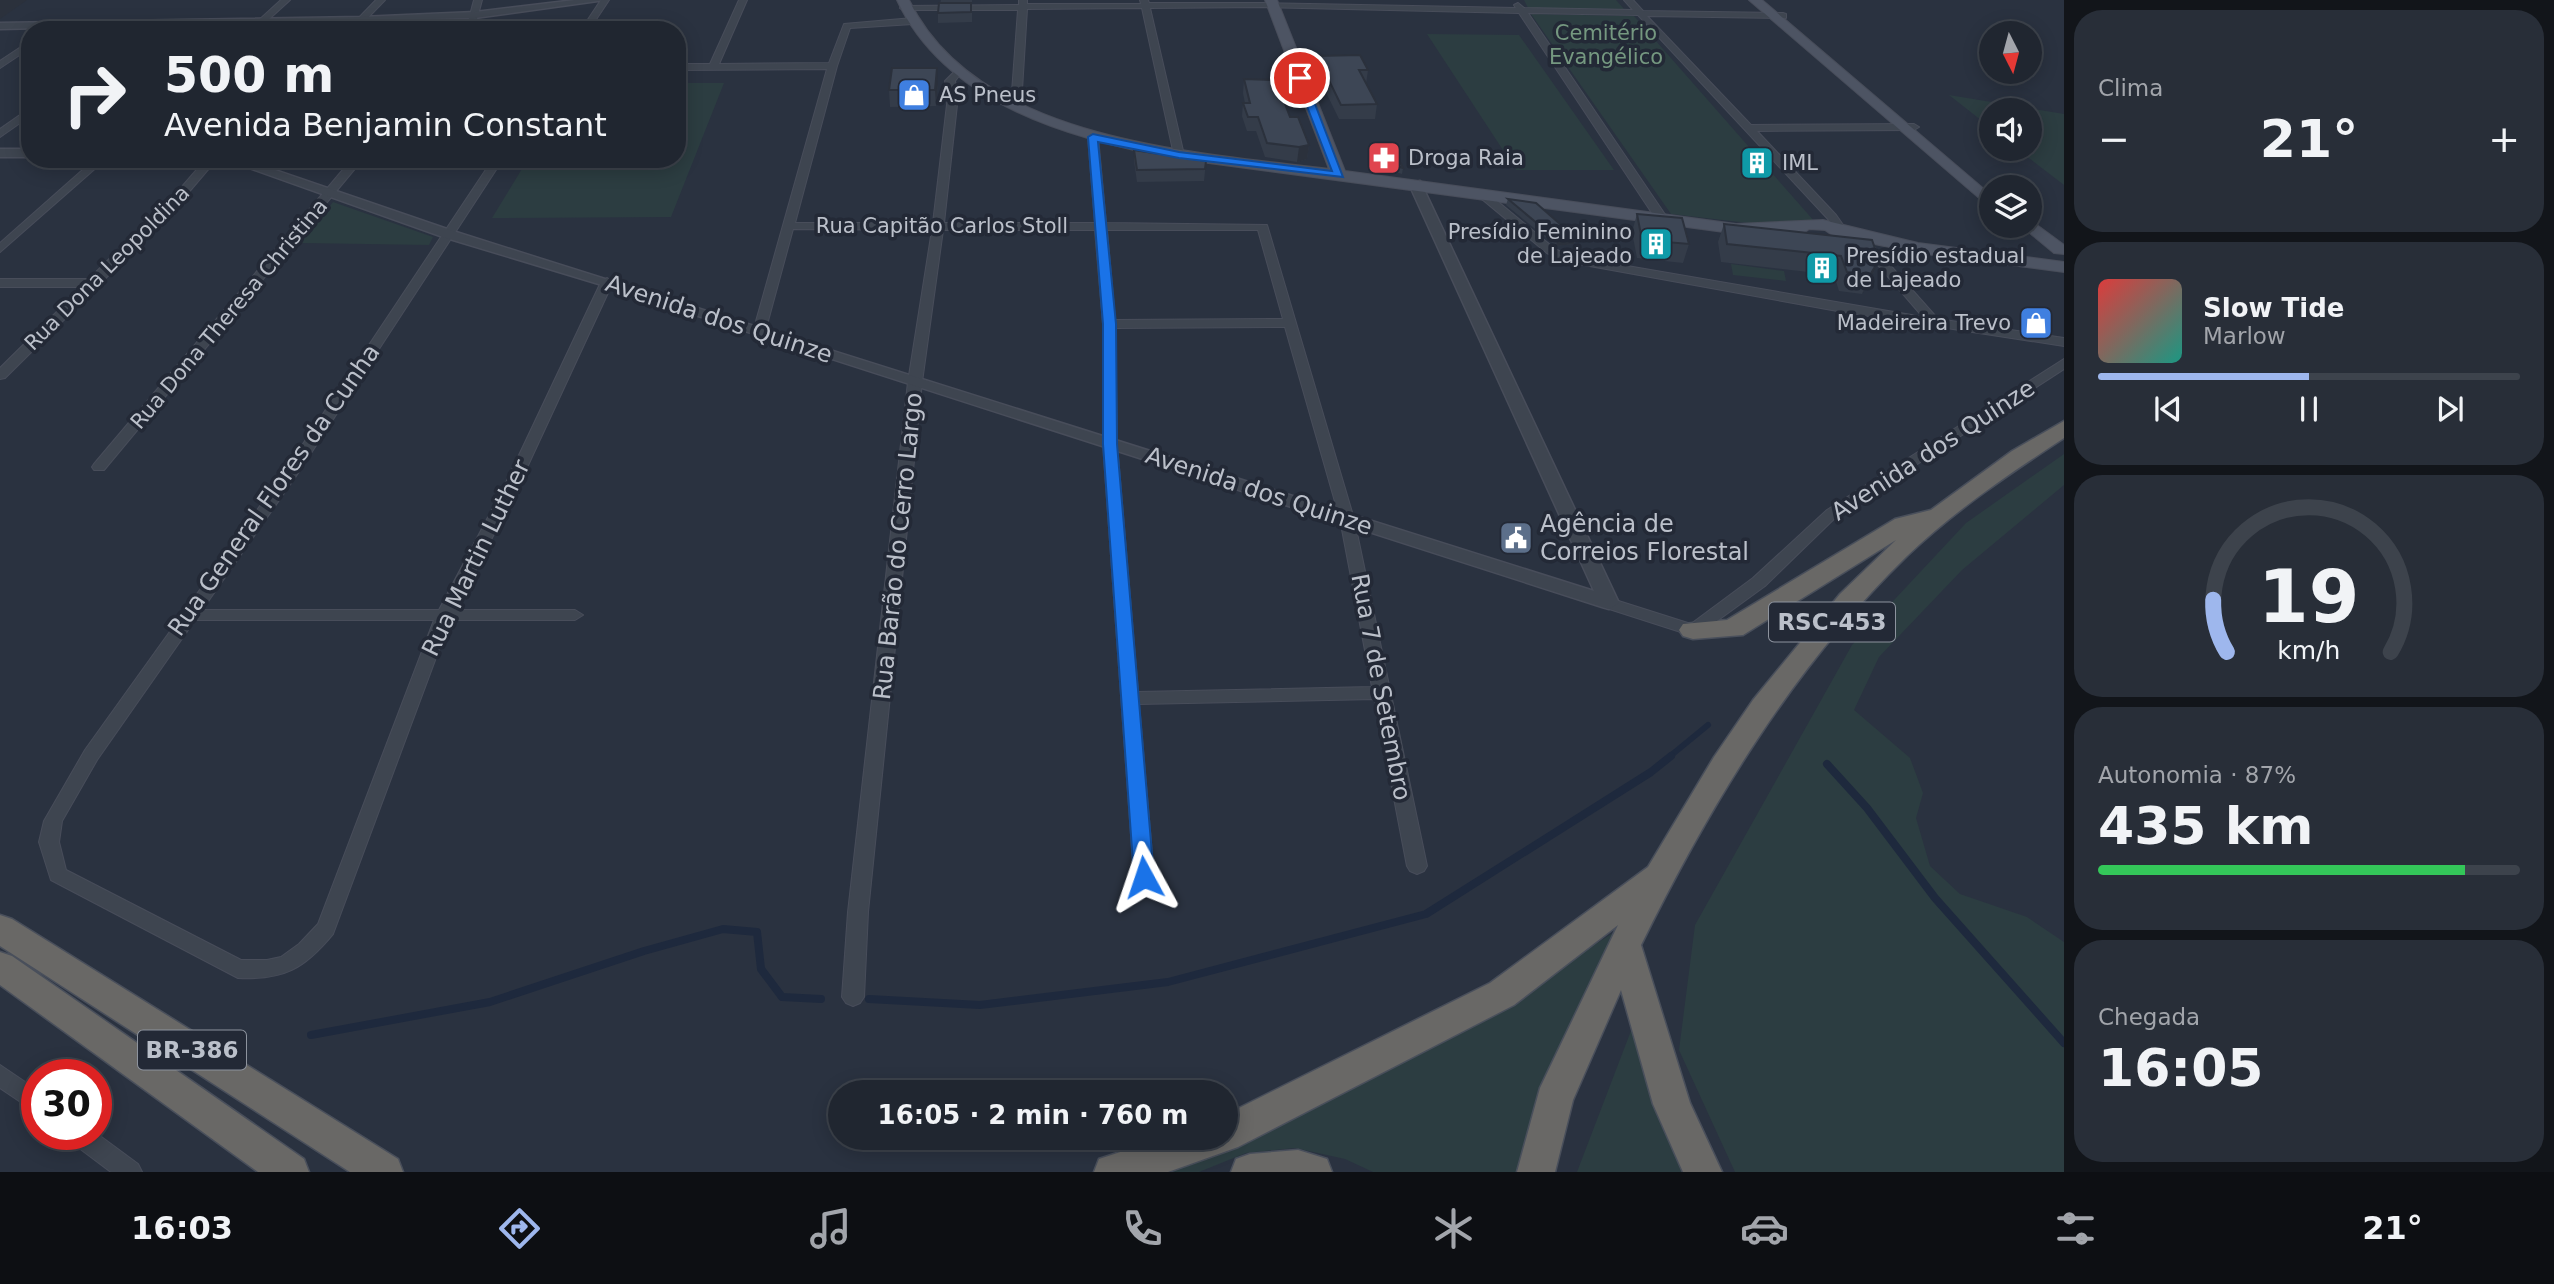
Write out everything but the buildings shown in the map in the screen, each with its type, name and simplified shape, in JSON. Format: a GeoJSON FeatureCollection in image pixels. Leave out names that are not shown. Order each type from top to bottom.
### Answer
{"type":"FeatureCollection","features":[{"type":"Feature","properties":{"kind":"highway","name":"RSC-453"},"geometry":{"type":"LineString","coordinates":[[1536,1172],[1554,1100],[1624,943],[1662,873],[1749,727],[1831,624],[1896,553],[1945,510],[2064,428]]}},
{"type":"Feature","properties":{"kind":"highway"},"geometry":{"type":"LineString","coordinates":[[1693,630],[1733,629],[1810,579],[1904,524],[1945,510]]}},
{"type":"Feature","properties":{"kind":"highway"},"geometry":{"type":"LineString","coordinates":[[1238,1127],[1502,995],[1662,873]]}},
{"type":"Feature","properties":{"kind":"highway","name":"BR-386"},"geometry":{"type":"LineString","coordinates":[[0,929],[384,1172]]}},
{"type":"Feature","properties":{"kind":"highway"},"geometry":{"type":"LineString","coordinates":[[1624,943],[1672,1104],[1703,1172]]}},
{"type":"Feature","properties":{"kind":"highway","name":"BR-386"},"geometry":{"type":"LineString","coordinates":[[0,966],[286,1170]]}},
{"type":"Feature","properties":{"kind":"highway"},"geometry":{"type":"LineString","coordinates":[[1113,1172],[1180,1150]]}},
{"type":"Feature","properties":{"kind":"highway"},"geometry":{"type":"LineString","coordinates":[[1250,1172],[1298,1168],[1314,1172]]}},
{"type":"Feature","properties":{"kind":"main road"},"geometry":{"type":"LineString","coordinates":[[1755,0],[1846,73],[1979,192]]}},
{"type":"Feature","properties":{"kind":"main road"},"geometry":{"type":"LineString","coordinates":[[1765,0],[1778,16]]}},
{"type":"Feature","properties":{"kind":"main road"},"geometry":{"type":"LineString","coordinates":[[1267,3],[1332,174]]}},
{"type":"Feature","properties":{"kind":"main road"},"geometry":{"type":"LineString","coordinates":[[904,4],[918,26],[969,73],[1017,104],[1093,137],[1179,155],[1481,192],[1662,219],[1802,234],[1813,224],[1842,238],[2064,272]]}},
{"type":"Feature","properties":{"kind":"main road"},"geometry":{"type":"LineString","coordinates":[[1908,127],[1979,182]]}},
{"type":"Feature","properties":{"kind":"main road"},"geometry":{"type":"LineString","coordinates":[[2042,237],[2058,254]]}},
{"type":"Feature","properties":{"kind":"main road"},"geometry":{"type":"LineString","coordinates":[[2035,238],[2058,254]]}},
{"type":"Feature","properties":{"kind":"main road"},"geometry":{"type":"LineString","coordinates":[[1869,243],[1890,239],[2058,254]]}},
{"type":"Feature","properties":{"kind":"main road"},"geometry":{"type":"LineString","coordinates":[[1869,243],[1918,248],[2058,254]]}},
{"type":"Feature","properties":{"kind":"street"},"geometry":{"type":"LineString","coordinates":[[262,21],[286,0]]}},
{"type":"Feature","properties":{"kind":"street"},"geometry":{"type":"LineString","coordinates":[[362,20],[381,0]]}},
{"type":"Feature","properties":{"kind":"street"},"geometry":{"type":"LineString","coordinates":[[473,21],[478,0]]}},
{"type":"Feature","properties":{"kind":"street"},"geometry":{"type":"LineString","coordinates":[[347,21],[475,15],[600,0]]}},
{"type":"Feature","properties":{"kind":"street"},"geometry":{"type":"LineString","coordinates":[[590,21],[605,0]]}},
{"type":"Feature","properties":{"kind":"street"},"geometry":{"type":"LineString","coordinates":[[713,67],[743,0]]}},
{"type":"Feature","properties":{"kind":"street"},"geometry":{"type":"LineString","coordinates":[[1515,0],[1662,219]]}},
{"type":"Feature","properties":{"kind":"street"},"geometry":{"type":"LineString","coordinates":[[1628,0],[1832,217],[1842,238]]}},
{"type":"Feature","properties":{"kind":"street"},"geometry":{"type":"LineString","coordinates":[[1017,104],[1023,2]]}},
{"type":"Feature","properties":{"kind":"street"},"geometry":{"type":"LineString","coordinates":[[1144,2],[1179,155]]}},
{"type":"Feature","properties":{"kind":"street"},"geometry":{"type":"LineString","coordinates":[[904,4],[1418,4],[1521,11],[1778,16]]}},
{"type":"Feature","properties":{"kind":"street"},"geometry":{"type":"LineString","coordinates":[[759,332],[832,66],[849,24],[918,26]]}},
{"type":"Feature","properties":{"kind":"street"},"geometry":{"type":"LineString","coordinates":[[0,26],[21,27]]}},
{"type":"Feature","properties":{"kind":"street"},"geometry":{"type":"LineString","coordinates":[[0,65],[21,50]]}},
{"type":"Feature","properties":{"kind":"street"},"geometry":{"type":"LineString","coordinates":[[686,67],[832,66]]}},
{"type":"Feature","properties":{"kind":"street","name":"Rua Barão do Cerro Largo"},"geometry":{"type":"LineString","coordinates":[[853,997],[858,912],[915,382],[939,227],[953,96],[969,73]]}},
{"type":"Feature","properties":{"kind":"street"},"geometry":{"type":"LineString","coordinates":[[0,134],[21,118]]}},
{"type":"Feature","properties":{"kind":"street"},"geometry":{"type":"LineString","coordinates":[[1748,128],[1908,127]]}},
{"type":"Feature","properties":{"kind":"street"},"geometry":{"type":"LineString","coordinates":[[1093,137],[1109,324],[1110,444],[1144,877]]}},
{"type":"Feature","properties":{"kind":"street"},"geometry":{"type":"LineString","coordinates":[[0,153],[21,153]]}},
{"type":"Feature","properties":{"kind":"street"},"geometry":{"type":"LineString","coordinates":[[0,249],[91,168]]}},
{"type":"Feature","properties":{"kind":"street","name":"Rua Dona Leopoldina"},"geometry":{"type":"LineString","coordinates":[[0,375],[94,283],[203,168]]}},
{"type":"Feature","properties":{"kind":"street","name":"Avenida dos Quinze"},"geometry":{"type":"LineString","coordinates":[[257,168],[448,234],[607,282],[1693,630],[1759,583],[1832,513],[2064,363]]}},
{"type":"Feature","properties":{"kind":"street","name":"Rua Dona Theresa Christina"},"geometry":{"type":"LineString","coordinates":[[99,467],[351,168]]}},
{"type":"Feature","properties":{"kind":"street","name":"Rua General Flores da Cunha"},"geometry":{"type":"LineString","coordinates":[[305,953],[267,972],[238,970],[58,875],[49,842],[53,821],[92,755],[188,615],[289,476],[492,168]]}},
{"type":"Feature","properties":{"kind":"street"},"geometry":{"type":"LineString","coordinates":[[1415,184],[1474,317],[1609,603]]}},
{"type":"Feature","properties":{"kind":"street"},"geometry":{"type":"LineString","coordinates":[[1481,192],[1551,251],[1566,259],[1935,323],[2064,342]]}},
{"type":"Feature","properties":{"kind":"street","name":"Rua Capitão Carlos Stoll"},"geometry":{"type":"LineString","coordinates":[[789,226],[1263,227]]}},
{"type":"Feature","properties":{"kind":"street","name":"Rua 7 de Setembro"},"geometry":{"type":"LineString","coordinates":[[1263,227],[1348,519],[1417,866]]}},
{"type":"Feature","properties":{"kind":"street"},"geometry":{"type":"LineString","coordinates":[[1869,243],[1935,323]]}},
{"type":"Feature","properties":{"kind":"street","name":"Rua Martin Luther"},"geometry":{"type":"LineString","coordinates":[[305,953],[326,928],[443,617],[510,489],[607,282]]}},
{"type":"Feature","properties":{"kind":"street"},"geometry":{"type":"LineString","coordinates":[[0,283],[94,283]]}},
{"type":"Feature","properties":{"kind":"street"},"geometry":{"type":"LineString","coordinates":[[1109,324],[1290,323]]}},
{"type":"Feature","properties":{"kind":"street"},"geometry":{"type":"LineString","coordinates":[[188,615],[575,615]]}},
{"type":"Feature","properties":{"kind":"street"},"geometry":{"type":"LineString","coordinates":[[1128,698],[1383,693]]}},
{"type":"Feature","properties":{"kind":"street"},"geometry":{"type":"LineString","coordinates":[[0,1075],[21,1090]]}},
{"type":"Feature","properties":{"kind":"street"},"geometry":{"type":"LineString","coordinates":[[100,1150],[130,1172]]}},
{"type":"Feature","properties":{"kind":"green space"},"geometry":{"type":"Polygon","coordinates":[[[1524,0],[1616,0],[1624,9],[1528,8],[1524,0]]]}},
{"type":"Feature","properties":{"kind":"green space","name":"Cemitério Evangélico"},"geometry":{"type":"Polygon","coordinates":[[[1531,14],[1634,16],[1815,222],[1757,224],[1671,214],[1531,14]]]}},
{"type":"Feature","properties":{"kind":"green space"},"geometry":{"type":"Polygon","coordinates":[[[1427,34],[1519,35],[1614,170],[1516,170],[1427,34]]]}},
{"type":"Feature","properties":{"kind":"green space"},"geometry":{"type":"Polygon","coordinates":[[[686,83],[724,83],[671,217],[492,218],[523,168],[686,168],[686,83]]]}},
{"type":"Feature","properties":{"kind":"green space"},"geometry":{"type":"Polygon","coordinates":[[[1949,95],[1979,100],[1979,119],[1949,95]]]}},
{"type":"Feature","properties":{"kind":"green space"},"geometry":{"type":"Polygon","coordinates":[[[2042,110],[2064,114],[2064,185],[2033,161],[2042,161],[2042,110]]]}},
{"type":"Feature","properties":{"kind":"green space"},"geometry":{"type":"Polygon","coordinates":[[[333,202],[433,237],[429,245],[301,243],[333,202]]]}},
{"type":"Feature","properties":{"kind":"green space"},"geometry":{"type":"Polygon","coordinates":[[[1731,264],[1784,271],[1786,281],[1733,275],[1731,264]]]}},
{"type":"Feature","properties":{"kind":"green space"},"geometry":{"type":"Polygon","coordinates":[[[2064,454],[2064,485],[1962,570],[1879,657],[1854,710],[1910,758],[1923,793],[1916,818],[1930,866],[1960,894],[2027,917],[2064,942],[2064,1172],[1735,1172],[1679,1050],[1695,925],[1852,645],[1966,523],[2064,454]]]}},
{"type":"Feature","properties":{"kind":"green space"},"geometry":{"type":"Polygon","coordinates":[[[1613,933],[1516,1172],[1373,1172],[1345,1159],[1295,1148],[1246,1153],[1199,1172],[1160,1172],[1210,1150],[1238,1150],[1238,1138],[1372,1079],[1432,1047],[1613,933]]]}},
{"type":"Feature","properties":{"kind":"green space"},"geometry":{"type":"Polygon","coordinates":[[[1637,1015],[1691,1172],[1577,1172],[1637,1015]]]}},
{"type":"Feature","properties":{"kind":"waterway"},"geometry":{"type":"LineString","coordinates":[[1669,757],[1708,725]]}},
{"type":"Feature","properties":{"kind":"waterway"},"geometry":{"type":"LineString","coordinates":[[869,999],[980,1005],[1168,982],[1426,914],[1651,772],[1671,756]]}},
{"type":"Feature","properties":{"kind":"waterway"},"geometry":{"type":"LineString","coordinates":[[1827,764],[1867,808],[1935,898],[2064,1043]]}},
{"type":"Feature","properties":{"kind":"waterway"},"geometry":{"type":"LineString","coordinates":[[311,1035],[490,1002],[644,951],[723,929],[757,932],[761,969],[782,997],[821,999]]}},
{"type":"Feature","properties":{"kind":"place","name":"AS Pneus"},"geometry":{"type":"Point","coordinates":[914,95]}},
{"type":"Feature","properties":{"kind":"place","name":"Droga Raia"},"geometry":{"type":"Point","coordinates":[1384,158]}},
{"type":"Feature","properties":{"kind":"place","name":"IML"},"geometry":{"type":"Point","coordinates":[1757,163]}},
{"type":"Feature","properties":{"kind":"place","name":"Presídio Feminino de Lajeado"},"geometry":{"type":"Point","coordinates":[1656,244]}},
{"type":"Feature","properties":{"kind":"place","name":"Presídio estadual de Lajeado"},"geometry":{"type":"Point","coordinates":[1822,268]}},
{"type":"Feature","properties":{"kind":"place","name":"Madeireira Trevo"},"geometry":{"type":"Point","coordinates":[2036,323]}},
{"type":"Feature","properties":{"kind":"place","name":"Agência de Correios Florestal"},"geometry":{"type":"Point","coordinates":[1516,538]}},
{"type":"Feature","properties":{"kind":"route"},"geometry":{"type":"LineString","coordinates":[[1144,877],[1110,444],[1109,324],[1093,137],[1146,150],[1339,175],[1300,78]]}}]}
